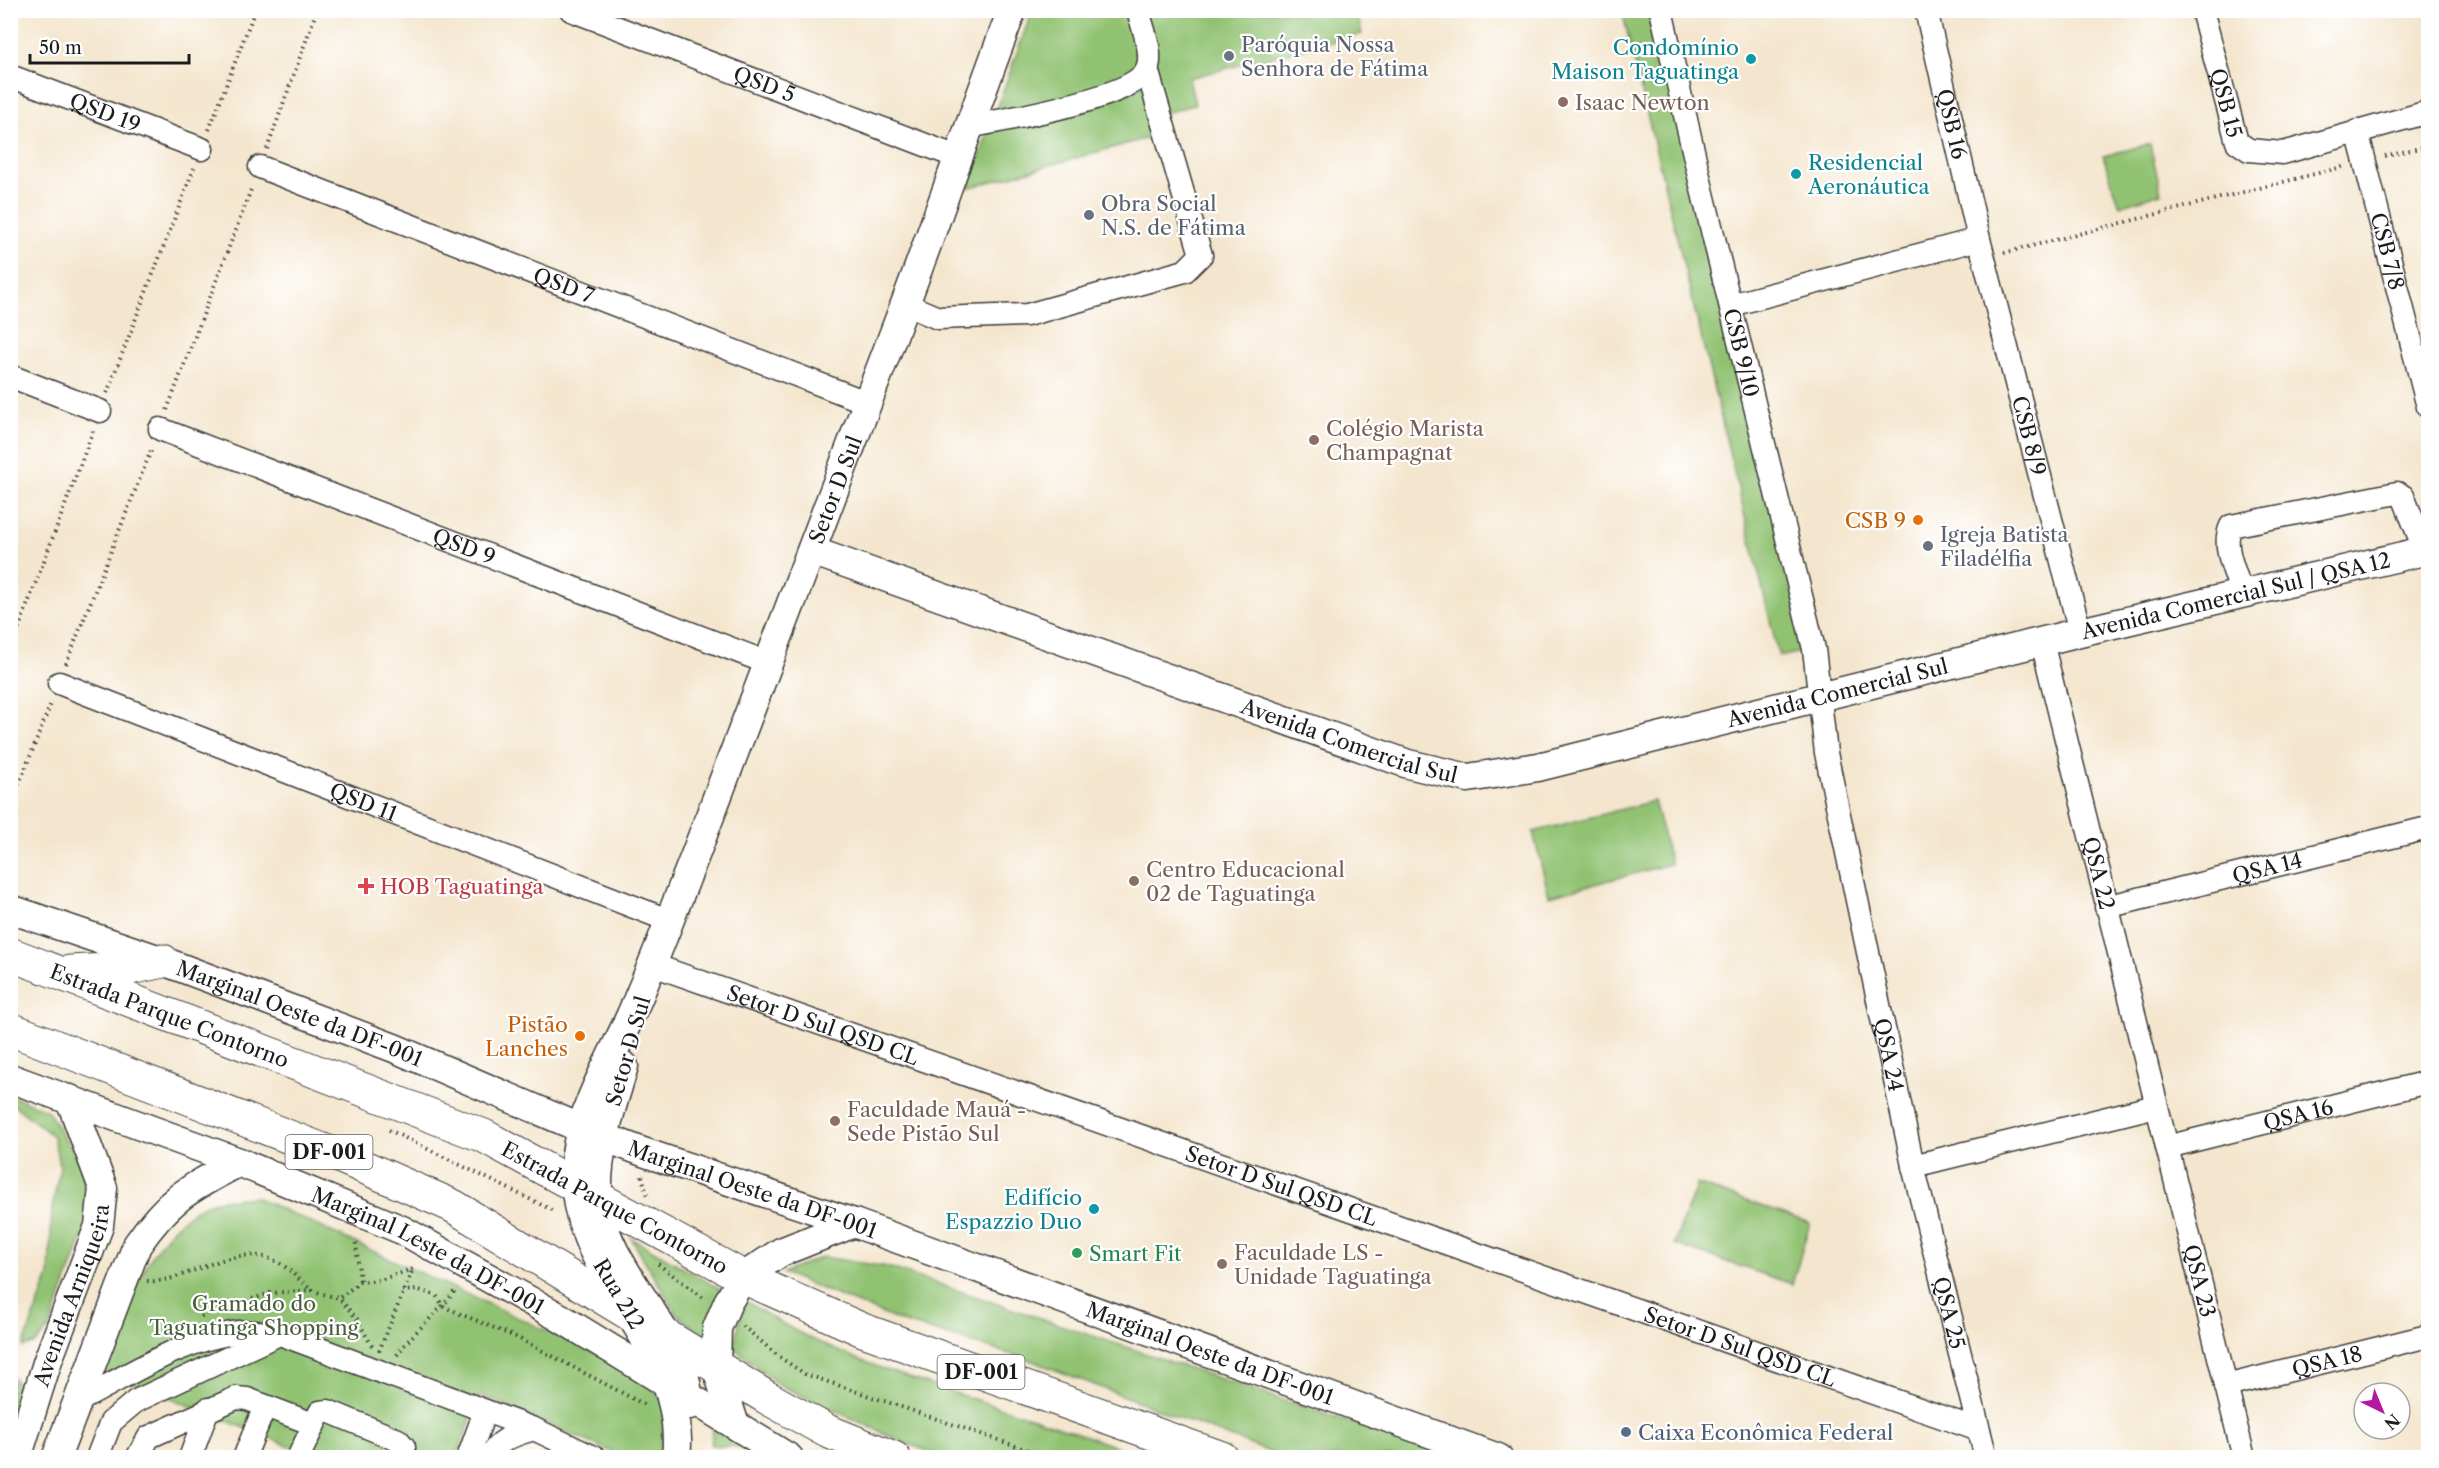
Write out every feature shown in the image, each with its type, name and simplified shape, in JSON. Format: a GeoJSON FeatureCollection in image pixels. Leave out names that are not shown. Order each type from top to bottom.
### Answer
{"type":"FeatureCollection","features":[{"type":"Feature","properties":{"kind":"highway","name":"Estrada Parque Contorno"},"geometry":{"type":"LineString","coordinates":[[10,954],[484,1136],[743,1277],[863,1330],[1221,1458]]}},
{"type":"Feature","properties":{"kind":"highway"},"geometry":{"type":"LineString","coordinates":[[56,972],[125,969],[163,961]]}},
{"type":"Feature","properties":{"kind":"highway","name":"DF-001"},"geometry":{"type":"LineString","coordinates":[[10,1029],[341,1157],[453,1206],[827,1431],[894,1458]]}},
{"type":"Feature","properties":{"kind":"main road","name":"Setor D Sul"},"geometry":{"type":"LineString","coordinates":[[592,1133],[653,965],[868,403],[1012,10]]}},
{"type":"Feature","properties":{"kind":"main road","name":"Avenida Comercial Sul / QSA 12"},"geometry":{"type":"LineString","coordinates":[[2042,642],[2427,550]]}},
{"type":"Feature","properties":{"kind":"main road","name":"Avenida Comercial Sul"},"geometry":{"type":"LineString","coordinates":[[812,551],[1408,764],[1468,778],[1539,767],[2042,642]]}},
{"type":"Feature","properties":{"kind":"main road","name":"Marginal Oeste da DF-001"},"geometry":{"type":"LineString","coordinates":[[10,909],[163,961],[394,1048],[592,1133],[854,1223],[1498,1458]]}},
{"type":"Feature","properties":{"kind":"main road","name":"Marginal Leste da DF-001"},"geometry":{"type":"LineString","coordinates":[[10,1078],[238,1162],[402,1230],[677,1389],[789,1458]]}},
{"type":"Feature","properties":{"kind":"main road","name":"Avenida Arniqueira"},"geometry":{"type":"LineString","coordinates":[[17,1458],[55,1344],[99,1226],[103,1188],[70,1099]]}},
{"type":"Feature","properties":{"kind":"main road","name":"Rua 212"},"geometry":{"type":"LineString","coordinates":[[592,1133],[598,1170],[586,1190],[578,1214],[589,1245],[677,1389],[694,1425],[694,1458]]}},
{"type":"Feature","properties":{"kind":"main road","name":"Avenida Arniqueira"},"geometry":{"type":"LineString","coordinates":[[56,1458],[137,1245],[157,1215],[180,1195],[238,1162]]}},
{"type":"Feature","properties":{"kind":"main road","name":"Rua 212"},"geometry":{"type":"LineString","coordinates":[[586,1190],[634,1286],[666,1334],[685,1374],[677,1389],[676,1458]]}},
{"type":"Feature","properties":{"kind":"main road"},"geometry":{"type":"LineString","coordinates":[[735,1425],[716,1366],[717,1328],[728,1302],[743,1277],[781,1252],[854,1223]]}},
{"type":"Feature","properties":{"kind":"main road"},"geometry":{"type":"LineString","coordinates":[[55,1344],[93,1357]]}},
{"type":"Feature","properties":{"kind":"street","name":"QSD 5"},"geometry":{"type":"LineString","coordinates":[[571,10],[957,157]]}},
{"type":"Feature","properties":{"kind":"street"},"geometry":{"type":"LineString","coordinates":[[968,128],[1088,102],[1134,82],[1147,69],[1150,59],[1138,10]]}},
{"type":"Feature","properties":{"kind":"street","name":"CSB 9/10"},"geometry":{"type":"LineString","coordinates":[[1661,10],[1814,649],[1820,696]]}},
{"type":"Feature","properties":{"kind":"street","name":"QSB 16"},"geometry":{"type":"LineString","coordinates":[[1926,10],[1982,248]]}},
{"type":"Feature","properties":{"kind":"street","name":"QSB 15"},"geometry":{"type":"LineString","coordinates":[[2202,10],[2237,142],[2248,150],[2283,153],[2428,112]]}},
{"type":"Feature","properties":{"kind":"street"},"geometry":{"type":"LineString","coordinates":[[905,304],[938,318],[1027,315],[1185,271],[1201,255],[1147,69]]}},
{"type":"Feature","properties":{"kind":"street","name":"QSD 19"},"geometry":{"type":"LineString","coordinates":[[10,76],[201,149]]}},
{"type":"Feature","properties":{"kind":"street","name":"CSB 7/8"},"geometry":{"type":"LineString","coordinates":[[2357,131],[2428,407]]}},
{"type":"Feature","properties":{"kind":"street","name":"QSD 7"},"geometry":{"type":"LineString","coordinates":[[260,167],[868,403]]}},
{"type":"Feature","properties":{"kind":"street"},"geometry":{"type":"LineString","coordinates":[[1731,305],[1982,248]]}},
{"type":"Feature","properties":{"kind":"street","name":"CSB 8/9"},"geometry":{"type":"LineString","coordinates":[[1982,248],[2080,632]]}},
{"type":"Feature","properties":{"kind":"street"},"geometry":{"type":"LineString","coordinates":[[10,375],[100,411]]}},
{"type":"Feature","properties":{"kind":"street","name":"QSD 9"},"geometry":{"type":"LineString","coordinates":[[159,429],[768,663]]}},
{"type":"Feature","properties":{"kind":"street"},"geometry":{"type":"LineString","coordinates":[[2242,594],[2226,535],[2231,526],[2397,493],[2403,496],[2427,550]]}},
{"type":"Feature","properties":{"kind":"street","name":"QSA 22"},"geometry":{"type":"LineString","coordinates":[[2042,642],[2156,1106]]}},
{"type":"Feature","properties":{"kind":"street","name":"QSD 11"},"geometry":{"type":"LineString","coordinates":[[59,682],[670,921]]}},
{"type":"Feature","properties":{"kind":"street","name":"QSA 24"},"geometry":{"type":"LineString","coordinates":[[1820,696],[1826,753],[1913,1167]]}},
{"type":"Feature","properties":{"kind":"street","name":"QSA 14"},"geometry":{"type":"LineString","coordinates":[[2106,907],[2428,828]]}},
{"type":"Feature","properties":{"kind":"street","name":"Setor D Sul QSD CL"},"geometry":{"type":"LineString","coordinates":[[653,965],[1979,1430]]}},
{"type":"Feature","properties":{"kind":"street","name":"QSA 16"},"geometry":{"type":"LineString","coordinates":[[2167,1147],[2428,1082]]}},
{"type":"Feature","properties":{"kind":"street"},"geometry":{"type":"LineString","coordinates":[[1913,1167],[2156,1106]]}},
{"type":"Feature","properties":{"kind":"street","name":"QSA 23"},"geometry":{"type":"LineString","coordinates":[[2156,1106],[2244,1458]]}},
{"type":"Feature","properties":{"kind":"street","name":"QSA 25"},"geometry":{"type":"LineString","coordinates":[[1913,1167],[1986,1458]]}},
{"type":"Feature","properties":{"kind":"street"},"geometry":{"type":"LineString","coordinates":[[78,1401],[170,1355],[211,1338],[240,1332],[280,1334],[534,1429],[595,1458]]}},
{"type":"Feature","properties":{"kind":"street"},"geometry":{"type":"LineString","coordinates":[[97,1458],[111,1422],[135,1401],[280,1334]]}},
{"type":"Feature","properties":{"kind":"street","name":"QSA 18"},"geometry":{"type":"LineString","coordinates":[[2226,1386],[2428,1336]]}},
{"type":"Feature","properties":{"kind":"street"},"geometry":{"type":"LineString","coordinates":[[137,1458],[149,1437],[236,1398],[247,1399],[313,1424]]}},
{"type":"Feature","properties":{"kind":"street"},"geometry":{"type":"LineString","coordinates":[[244,1458],[265,1406]]}},
{"type":"Feature","properties":{"kind":"street"},"geometry":{"type":"LineString","coordinates":[[189,1458],[208,1409]]}},
{"type":"Feature","properties":{"kind":"street"},"geometry":{"type":"LineString","coordinates":[[303,1456],[313,1424],[320,1412],[328,1411],[398,1440],[404,1447],[404,1458]]}},
{"type":"Feature","properties":{"kind":"street"},"geometry":{"type":"LineString","coordinates":[[468,1458],[485,1411]]}},
{"type":"Feature","properties":{"kind":"street"},"geometry":{"type":"LineString","coordinates":[[489,1458],[495,1447],[506,1437],[534,1429]]}},
{"type":"Feature","properties":{"kind":"path"},"geometry":{"type":"LineString","coordinates":[[10,651],[255,10]]}},
{"type":"Feature","properties":{"kind":"path"},"geometry":{"type":"LineString","coordinates":[[1982,248],[2428,146]]}},
{"type":"Feature","properties":{"kind":"path"},"geometry":{"type":"LineString","coordinates":[[386,1129],[565,1216]]}},
{"type":"Feature","properties":{"kind":"path"},"geometry":{"type":"LineString","coordinates":[[642,1173],[648,1202]]}},
{"type":"Feature","properties":{"kind":"path"},"geometry":{"type":"LineString","coordinates":[[356,1243],[360,1282]]}},
{"type":"Feature","properties":{"kind":"path"},"geometry":{"type":"LineString","coordinates":[[140,1278],[164,1282],[202,1265],[242,1257],[267,1258],[293,1271],[313,1290],[339,1299],[357,1319],[372,1344],[378,1370]]}},
{"type":"Feature","properties":{"kind":"path"},"geometry":{"type":"LineString","coordinates":[[655,1262],[708,1301]]}},
{"type":"Feature","properties":{"kind":"path"},"geometry":{"type":"LineString","coordinates":[[339,1299],[360,1282],[381,1280],[413,1269],[402,1291],[378,1370]]}},
{"type":"Feature","properties":{"kind":"path"},"geometry":{"type":"LineString","coordinates":[[378,1370],[426,1320],[444,1306],[456,1289]]}},
{"type":"Feature","properties":{"kind":"path"},"geometry":{"type":"LineString","coordinates":[[402,1291],[419,1290],[436,1295],[444,1306],[518,1338],[655,1411]]}},
{"type":"Feature","properties":{"kind":"path"},"geometry":{"type":"LineString","coordinates":[[742,1325],[778,1356],[805,1374],[1050,1458]]}},
{"type":"Feature","properties":{"kind":"green space"},"geometry":{"type":"Polygon","coordinates":[[[1032,11],[1356,11],[1362,34],[1189,78],[1195,104],[1153,117],[1155,136],[968,188],[1032,11]]]}},
{"type":"Feature","properties":{"kind":"green space"},"geometry":{"type":"Polygon","coordinates":[[[1622,11],[1661,11],[1814,649],[1779,657],[1622,11]]]}},
{"type":"Feature","properties":{"kind":"green space"},"geometry":{"type":"Polygon","coordinates":[[[2150,144],[2161,193],[2120,206],[2103,156],[2150,144]]]}},
{"type":"Feature","properties":{"kind":"green space"},"geometry":{"type":"Polygon","coordinates":[[[1654,801],[1671,864],[1549,896],[1533,832],[1654,801]]]}},
{"type":"Feature","properties":{"kind":"green space"},"geometry":{"type":"Polygon","coordinates":[[[11,1095],[48,1111],[67,1142],[82,1156],[87,1225],[50,1327],[36,1343],[23,1347],[49,1275],[52,1208],[60,1167],[53,1136],[11,1103],[11,1095]]]}},
{"type":"Feature","properties":{"kind":"green space"},"geometry":{"type":"Polygon","coordinates":[[[1697,1184],[1810,1223],[1792,1284],[1674,1244],[1697,1184]]]}},
{"type":"Feature","properties":{"kind":"green space","name":"Gramado do Taguatinga Shopping"},"geometry":{"type":"Polygon","coordinates":[[[255,1197],[643,1375],[666,1407],[659,1457],[624,1457],[480,1395],[457,1457],[317,1457],[103,1371],[140,1278],[152,1255],[167,1235],[184,1218],[205,1205],[223,1200],[255,1197]]]}},
{"type":"Feature","properties":{"kind":"green space"},"geometry":{"type":"Polygon","coordinates":[[[631,1238],[727,1293],[709,1341],[676,1313],[631,1238]]]}},
{"type":"Feature","properties":{"kind":"green space"},"geometry":{"type":"Polygon","coordinates":[[[822,1257],[888,1267],[1453,1457],[1282,1457],[1030,1360],[902,1322],[783,1273],[822,1257]]]}},
{"type":"Feature","properties":{"kind":"green space"},"geometry":{"type":"Polygon","coordinates":[[[745,1300],[810,1338],[880,1368],[1145,1457],[944,1457],[903,1442],[779,1385],[733,1347],[745,1300]]]}},
{"type":"Feature","properties":{"kind":"green space"},"geometry":{"type":"Polygon","coordinates":[[[14,1378],[19,1399],[11,1435],[11,1386],[14,1378]]]}},
{"type":"Feature","properties":{"kind":"green space"},"geometry":{"type":"Polygon","coordinates":[[[714,1421],[760,1448],[711,1445],[714,1421]]]}},
{"type":"Feature","properties":{"kind":"place","name":"Paróquia Nossa Senhora de Fátima"},"geometry":{"type":"Point","coordinates":[1229,56]}},
{"type":"Feature","properties":{"kind":"place","name":"Condomínio Maison Taguatinga"},"geometry":{"type":"Point","coordinates":[1751,59]}},
{"type":"Feature","properties":{"kind":"place","name":"Isaac Newton"},"geometry":{"type":"Point","coordinates":[1563,102]}},
{"type":"Feature","properties":{"kind":"place","name":"Residencial Aeronáutica"},"geometry":{"type":"Point","coordinates":[1796,174]}},
{"type":"Feature","properties":{"kind":"place","name":"Obra Social N.S. de Fátima"},"geometry":{"type":"Point","coordinates":[1089,215]}},
{"type":"Feature","properties":{"kind":"place","name":"Colégio Marista Champagnat"},"geometry":{"type":"Point","coordinates":[1314,440]}},
{"type":"Feature","properties":{"kind":"place","name":"CSB 9"},"geometry":{"type":"Point","coordinates":[1918,520]}},
{"type":"Feature","properties":{"kind":"place","name":"Igreja Batista Filadélfia"},"geometry":{"type":"Point","coordinates":[1928,546]}},
{"type":"Feature","properties":{"kind":"place","name":"Centro Educacional 02 de Taguatinga"},"geometry":{"type":"Point","coordinates":[1134,881]}},
{"type":"Feature","properties":{"kind":"place","name":"HOB Taguatinga"},"geometry":{"type":"Point","coordinates":[366,886]}},
{"type":"Feature","properties":{"kind":"place","name":"Pistão Lanches"},"geometry":{"type":"Point","coordinates":[580,1036]}},
{"type":"Feature","properties":{"kind":"place","name":"Faculdade Mauá - Sede Pistão Sul"},"geometry":{"type":"Point","coordinates":[835,1121]}},
{"type":"Feature","properties":{"kind":"place","name":"Edifício Espazzio Duo"},"geometry":{"type":"Point","coordinates":[1094,1209]}},
{"type":"Feature","properties":{"kind":"place","name":"Smart Fit"},"geometry":{"type":"Point","coordinates":[1077,1253]}},
{"type":"Feature","properties":{"kind":"place","name":"Faculdade LS - Unidade Taguatinga"},"geometry":{"type":"Point","coordinates":[1222,1264]}},
{"type":"Feature","properties":{"kind":"place","name":"Caixa Econômica Federal"},"geometry":{"type":"Point","coordinates":[1626,1432]}}]}
